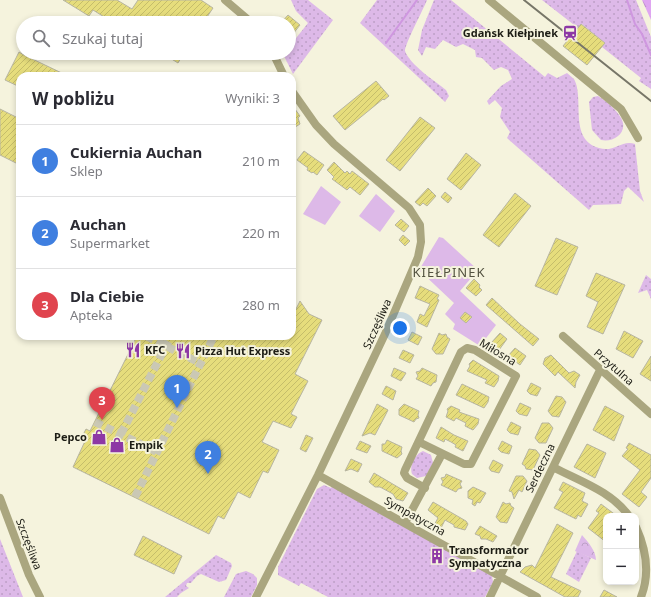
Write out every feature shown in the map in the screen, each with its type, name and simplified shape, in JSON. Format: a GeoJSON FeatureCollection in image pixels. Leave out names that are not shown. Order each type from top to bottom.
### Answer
{"type":"FeatureCollection","features":[{"type":"Feature","properties":{"kind":"street"},"geometry":{"type":"LineString","coordinates":[[225,0],[244,16]]}},
{"type":"Feature","properties":{"kind":"street"},"geometry":{"type":"LineString","coordinates":[[489,0],[621,109],[637,135]]}},
{"type":"Feature","properties":{"kind":"street"},"geometry":{"type":"LineString","coordinates":[[276,60],[282,72]]}},
{"type":"Feature","properties":{"kind":"street","name":"Szczęśliwa"},"geometry":{"type":"LineString","coordinates":[[256,597],[318,475],[396,311],[420,249],[421,230],[416,216],[410,208],[334,144],[316,125],[296,97]]}},
{"type":"Feature","properties":{"kind":"street","name":"Przytulna"},"geometry":{"type":"LineString","coordinates":[[563,336],[651,414]]}},
{"type":"Feature","properties":{"kind":"street","name":"Miłosna"},"geometry":{"type":"LineString","coordinates":[[419,442],[464,464],[471,464],[516,376],[475,350],[464,349],[453,369],[404,473],[407,478],[425,488]]}},
{"type":"Feature","properties":{"kind":"street","name":"Serdeczna"},"geometry":{"type":"LineString","coordinates":[[500,576],[600,370]]}},
{"type":"Feature","properties":{"kind":"street"},"geometry":{"type":"LineString","coordinates":[[405,523],[442,454]]}},
{"type":"Feature","properties":{"kind":"street"},"geometry":{"type":"LineString","coordinates":[[553,467],[605,494],[620,505],[627,513]]}},
{"type":"Feature","properties":{"kind":"street","name":"Sympatyczna"},"geometry":{"type":"LineString","coordinates":[[318,475],[537,597]]}},
{"type":"Feature","properties":{"kind":"street","name":"Szczęśliwa"},"geometry":{"type":"LineString","coordinates":[[0,498],[29,575],[40,597]]}},
{"type":"Feature","properties":{"kind":"street"},"geometry":{"type":"LineString","coordinates":[[639,535],[646,566],[644,587],[641,597]]}},
{"type":"Feature","properties":{"kind":"street"},"geometry":{"type":"LineString","coordinates":[[490,597],[500,576]]}},
{"type":"Feature","properties":{"kind":"green space"},"geometry":{"type":"Polygon","coordinates":[[[291,0],[308,0],[333,20],[294,72],[292,72],[286,60],[296,60],[296,38],[308,23],[296,11],[291,0]]]}},
{"type":"Feature","properties":{"kind":"green space"},"geometry":{"type":"Polygon","coordinates":[[[377,0],[427,0],[405,51],[417,67],[446,90],[449,96],[445,102],[360,23],[377,0]]]}},
{"type":"Feature","properties":{"kind":"green space"},"geometry":{"type":"Polygon","coordinates":[[[434,0],[451,0],[545,77],[548,73],[557,78],[567,73],[574,79],[577,87],[580,127],[589,143],[604,149],[614,148],[626,143],[635,144],[640,191],[644,202],[628,187],[624,191],[621,204],[593,205],[589,210],[507,138],[510,132],[500,117],[502,108],[495,100],[489,105],[487,101],[501,86],[512,79],[508,70],[501,67],[494,70],[482,58],[476,57],[475,50],[463,44],[456,47],[443,40],[435,49],[426,47],[422,56],[418,50],[422,30],[434,0]]]}},
{"type":"Feature","properties":{"kind":"green space"},"geometry":{"type":"Polygon","coordinates":[[[542,0],[636,0],[651,37],[651,89],[639,81],[641,78],[602,47],[605,43],[582,24],[578,28],[542,0]]]}},
{"type":"Feature","properties":{"kind":"green space"},"geometry":{"type":"Polygon","coordinates":[[[642,0],[651,0],[651,20],[642,0]]]}},
{"type":"Feature","properties":{"kind":"green space"},"geometry":{"type":"Polygon","coordinates":[[[598,96],[614,108],[623,123],[622,132],[611,140],[601,140],[592,130],[589,102],[593,97],[598,96]]]}},
{"type":"Feature","properties":{"kind":"green space"},"geometry":{"type":"Polygon","coordinates":[[[321,186],[341,202],[325,225],[303,214],[321,186]]]}},
{"type":"Feature","properties":{"kind":"green space"},"geometry":{"type":"Polygon","coordinates":[[[376,194],[395,211],[380,232],[359,216],[376,194]]]}},
{"type":"Feature","properties":{"kind":"green space"},"geometry":{"type":"Polygon","coordinates":[[[439,237],[443,238],[478,270],[460,291],[496,325],[480,346],[453,329],[455,324],[445,314],[454,303],[419,270],[439,237]]]}},
{"type":"Feature","properties":{"kind":"green space"},"geometry":{"type":"Polygon","coordinates":[[[646,275],[651,279],[651,299],[647,290],[638,293],[646,275]]]}},
{"type":"Feature","properties":{"kind":"green space"},"geometry":{"type":"Polygon","coordinates":[[[423,451],[431,455],[433,463],[426,476],[417,478],[412,474],[411,467],[415,457],[423,451]]]}},
{"type":"Feature","properties":{"kind":"green space"},"geometry":{"type":"Polygon","coordinates":[[[324,485],[331,488],[332,486],[492,576],[493,582],[485,597],[328,597],[301,583],[299,586],[278,575],[278,567],[317,489],[324,485]]]}},
{"type":"Feature","properties":{"kind":"green space"},"geometry":{"type":"Polygon","coordinates":[[[582,535],[593,550],[596,560],[575,551],[582,535]]]}},
{"type":"Feature","properties":{"kind":"green space"},"geometry":{"type":"Polygon","coordinates":[[[0,539],[23,597],[0,597],[0,539]]]}},
{"type":"Feature","properties":{"kind":"green space"},"geometry":{"type":"Polygon","coordinates":[[[577,551],[591,558],[579,582],[566,574],[577,551]]]}},
{"type":"Feature","properties":{"kind":"green space"},"geometry":{"type":"Polygon","coordinates":[[[216,555],[231,563],[232,566],[226,580],[219,582],[201,574],[191,583],[187,583],[186,586],[189,588],[177,597],[165,597],[216,555]]]}},
{"type":"Feature","properties":{"kind":"green space"},"geometry":{"type":"Polygon","coordinates":[[[246,571],[253,574],[257,578],[257,585],[251,597],[224,597],[236,574],[246,571]]]}},
{"type":"Feature","properties":{"kind":"building"},"geometry":{"type":"Polygon","coordinates":[[[63,0],[117,0],[132,9],[138,0],[201,0],[213,8],[208,16],[103,16],[93,10],[89,16],[63,0]]]}},
{"type":"Feature","properties":{"kind":"building"},"geometry":{"type":"Polygon","coordinates":[[[296,22],[300,25],[296,30],[296,22]]]}},
{"type":"Feature","properties":{"kind":"building"},"geometry":{"type":"Polygon","coordinates":[[[581,24],[605,43],[587,65],[563,46],[581,24]]]}},
{"type":"Feature","properties":{"kind":"building"},"geometry":{"type":"Polygon","coordinates":[[[16,58],[16,60],[34,60],[60,72],[16,72],[16,85],[5,80],[16,58]]]}},
{"type":"Feature","properties":{"kind":"building"},"geometry":{"type":"Polygon","coordinates":[[[376,81],[389,96],[384,100],[383,99],[345,130],[333,116],[376,81]]]}},
{"type":"Feature","properties":{"kind":"building"},"geometry":{"type":"Polygon","coordinates":[[[0,109],[16,117],[16,163],[0,155],[0,109]]]}},
{"type":"Feature","properties":{"kind":"building"},"geometry":{"type":"Polygon","coordinates":[[[296,110],[300,116],[298,118],[300,124],[296,126],[296,110]]]}},
{"type":"Feature","properties":{"kind":"building"},"geometry":{"type":"Polygon","coordinates":[[[420,117],[435,128],[400,171],[386,160],[420,117]]]}},
{"type":"Feature","properties":{"kind":"building"},"geometry":{"type":"Polygon","coordinates":[[[304,151],[324,165],[317,175],[307,170],[308,168],[297,160],[304,151]]]}},
{"type":"Feature","properties":{"kind":"building"},"geometry":{"type":"Polygon","coordinates":[[[466,153],[481,165],[461,190],[447,179],[466,153]]]}},
{"type":"Feature","properties":{"kind":"building"},"geometry":{"type":"Polygon","coordinates":[[[334,162],[345,173],[347,171],[350,174],[352,171],[369,184],[360,195],[350,187],[347,190],[332,179],[334,177],[327,170],[334,162]]]}},
{"type":"Feature","properties":{"kind":"building"},"geometry":{"type":"Polygon","coordinates":[[[428,188],[436,196],[427,206],[423,203],[420,206],[415,202],[428,188]]]}},
{"type":"Feature","properties":{"kind":"building"},"geometry":{"type":"Polygon","coordinates":[[[445,192],[452,198],[448,203],[441,197],[445,192]]]}},
{"type":"Feature","properties":{"kind":"building"},"geometry":{"type":"Polygon","coordinates":[[[515,193],[531,206],[499,247],[483,235],[515,193]]]}},
{"type":"Feature","properties":{"kind":"building"},"geometry":{"type":"Polygon","coordinates":[[[401,219],[409,226],[404,232],[395,225],[401,219]]]}},
{"type":"Feature","properties":{"kind":"building"},"geometry":{"type":"Polygon","coordinates":[[[403,235],[410,241],[405,246],[399,240],[403,235]]]}},
{"type":"Feature","properties":{"kind":"building"},"geometry":{"type":"Polygon","coordinates":[[[556,238],[578,247],[557,295],[535,286],[556,238]]]}},
{"type":"Feature","properties":{"kind":"building"},"geometry":{"type":"Polygon","coordinates":[[[596,273],[625,285],[603,334],[587,327],[598,302],[586,296],[596,273]]]}},
{"type":"Feature","properties":{"kind":"building"},"geometry":{"type":"Polygon","coordinates":[[[474,279],[480,285],[479,287],[482,290],[476,296],[466,288],[474,279]]]}},
{"type":"Feature","properties":{"kind":"building"},"geometry":{"type":"Polygon","coordinates":[[[420,286],[439,295],[437,299],[439,300],[427,327],[417,322],[420,314],[424,316],[430,304],[415,298],[420,286]]]}},
{"type":"Feature","properties":{"kind":"building"},"geometry":{"type":"Polygon","coordinates":[[[492,298],[539,339],[533,346],[486,305],[492,298]]]}},
{"type":"Feature","properties":{"kind":"building"},"geometry":{"type":"Polygon","coordinates":[[[300,301],[309,314],[322,320],[295,374],[308,381],[291,414],[297,417],[291,428],[273,421],[262,442],[279,450],[268,473],[263,471],[250,498],[238,492],[224,519],[218,516],[209,534],[73,467],[86,439],[82,437],[86,429],[90,431],[135,340],[296,340],[296,309],[300,301]]]}},
{"type":"Feature","properties":{"kind":"building"},"geometry":{"type":"Polygon","coordinates":[[[465,312],[472,317],[466,323],[460,318],[465,312]]]}},
{"type":"Feature","properties":{"kind":"building"},"geometry":{"type":"Polygon","coordinates":[[[624,331],[643,341],[633,358],[616,349],[624,331]]]}},
{"type":"Feature","properties":{"kind":"building"},"geometry":{"type":"Polygon","coordinates":[[[412,332],[422,337],[418,345],[408,340],[412,332]]]}},
{"type":"Feature","properties":{"kind":"building"},"geometry":{"type":"Polygon","coordinates":[[[439,333],[442,335],[446,334],[450,339],[443,354],[436,354],[432,349],[439,333]]]}},
{"type":"Feature","properties":{"kind":"building"},"geometry":{"type":"Polygon","coordinates":[[[500,333],[507,339],[499,350],[496,348],[493,350],[493,345],[491,343],[500,333]]]}},
{"type":"Feature","properties":{"kind":"building"},"geometry":{"type":"Polygon","coordinates":[[[515,348],[526,356],[520,365],[508,356],[515,348]]]}},
{"type":"Feature","properties":{"kind":"building"},"geometry":{"type":"Polygon","coordinates":[[[403,350],[414,355],[410,363],[399,358],[403,350]]]}},
{"type":"Feature","properties":{"kind":"building"},"geometry":{"type":"Polygon","coordinates":[[[551,355],[569,373],[574,371],[580,375],[576,382],[575,388],[558,372],[555,376],[543,364],[545,358],[551,355]]]}},
{"type":"Feature","properties":{"kind":"building"},"geometry":{"type":"Polygon","coordinates":[[[651,356],[651,381],[640,374],[651,356]]]}},
{"type":"Feature","properties":{"kind":"building"},"geometry":{"type":"Polygon","coordinates":[[[473,360],[499,376],[494,387],[485,383],[487,380],[467,371],[470,366],[469,364],[473,360]]]}},
{"type":"Feature","properties":{"kind":"building"},"geometry":{"type":"Polygon","coordinates":[[[394,368],[406,373],[401,381],[391,376],[394,368]]]}},
{"type":"Feature","properties":{"kind":"building"},"geometry":{"type":"Polygon","coordinates":[[[422,368],[437,375],[436,382],[431,386],[416,379],[418,376],[416,372],[420,371],[422,368]]]}},
{"type":"Feature","properties":{"kind":"building"},"geometry":{"type":"Polygon","coordinates":[[[531,383],[541,388],[537,396],[530,394],[527,391],[531,383]]]}},
{"type":"Feature","properties":{"kind":"building"},"geometry":{"type":"Polygon","coordinates":[[[462,384],[489,397],[484,408],[456,395],[462,384]]]}},
{"type":"Feature","properties":{"kind":"building"},"geometry":{"type":"Polygon","coordinates":[[[386,386],[396,391],[393,400],[382,394],[386,386]]]}},
{"type":"Feature","properties":{"kind":"building"},"geometry":{"type":"Polygon","coordinates":[[[556,396],[562,397],[566,402],[559,417],[552,416],[548,411],[556,396]]]}},
{"type":"Feature","properties":{"kind":"building"},"geometry":{"type":"Polygon","coordinates":[[[520,403],[531,408],[527,416],[519,414],[516,411],[520,403]]]}},
{"type":"Feature","properties":{"kind":"building"},"geometry":{"type":"Polygon","coordinates":[[[377,404],[388,410],[375,435],[370,433],[362,436],[377,404]]]}},
{"type":"Feature","properties":{"kind":"building"},"geometry":{"type":"Polygon","coordinates":[[[404,404],[419,411],[419,418],[414,422],[399,415],[399,409],[404,404]]]}},
{"type":"Feature","properties":{"kind":"building"},"geometry":{"type":"Polygon","coordinates":[[[451,406],[460,410],[459,412],[479,419],[478,424],[473,430],[465,426],[466,423],[456,418],[454,421],[446,417],[448,411],[447,409],[451,406]]]}},
{"type":"Feature","properties":{"kind":"building"},"geometry":{"type":"Polygon","coordinates":[[[605,406],[624,416],[614,441],[593,430],[605,406]]]}},
{"type":"Feature","properties":{"kind":"building"},"geometry":{"type":"Polygon","coordinates":[[[511,422],[521,427],[518,435],[510,433],[507,430],[511,422]]]}},
{"type":"Feature","properties":{"kind":"building"},"geometry":{"type":"Polygon","coordinates":[[[542,423],[549,423],[553,428],[546,443],[539,443],[535,438],[542,423]]]}},
{"type":"Feature","properties":{"kind":"building"},"geometry":{"type":"Polygon","coordinates":[[[441,427],[468,441],[463,451],[445,439],[444,442],[436,438],[441,427]]]}},
{"type":"Feature","properties":{"kind":"building"},"geometry":{"type":"Polygon","coordinates":[[[306,435],[313,438],[306,452],[300,449],[306,435]]]}},
{"type":"Feature","properties":{"kind":"building"},"geometry":{"type":"Polygon","coordinates":[[[387,440],[402,447],[402,454],[397,458],[382,451],[382,444],[385,444],[387,440]]]}},
{"type":"Feature","properties":{"kind":"building"},"geometry":{"type":"Polygon","coordinates":[[[360,441],[371,446],[367,453],[356,449],[360,441]]]}},
{"type":"Feature","properties":{"kind":"building"},"geometry":{"type":"Polygon","coordinates":[[[502,441],[512,446],[509,454],[501,452],[498,449],[502,441]]]}},
{"type":"Feature","properties":{"kind":"building"},"geometry":{"type":"Polygon","coordinates":[[[629,443],[651,455],[651,478],[641,492],[647,497],[639,507],[622,494],[640,470],[622,456],[628,449],[626,448],[629,443]]]}},
{"type":"Feature","properties":{"kind":"building"},"geometry":{"type":"Polygon","coordinates":[[[587,444],[606,453],[595,478],[574,467],[587,444]]]}},
{"type":"Feature","properties":{"kind":"building"},"geometry":{"type":"Polygon","coordinates":[[[529,449],[536,450],[540,455],[533,470],[526,469],[522,464],[529,449]]]}},
{"type":"Feature","properties":{"kind":"building"},"geometry":{"type":"Polygon","coordinates":[[[351,459],[362,464],[358,472],[351,469],[345,471],[351,459]]]}},
{"type":"Feature","properties":{"kind":"building"},"geometry":{"type":"Polygon","coordinates":[[[493,460],[503,465],[499,473],[491,471],[489,468],[493,460]]]}},
{"type":"Feature","properties":{"kind":"building"},"geometry":{"type":"Polygon","coordinates":[[[374,473],[408,493],[403,501],[396,499],[393,494],[380,487],[375,487],[369,482],[374,473]]]}},
{"type":"Feature","properties":{"kind":"building"},"geometry":{"type":"Polygon","coordinates":[[[446,474],[462,481],[460,484],[462,488],[458,489],[456,492],[441,485],[443,482],[441,478],[445,477],[446,474]]]}},
{"type":"Feature","properties":{"kind":"building"},"geometry":{"type":"Polygon","coordinates":[[[516,476],[523,476],[527,481],[522,492],[519,490],[514,499],[512,492],[509,491],[516,476]]]}},
{"type":"Feature","properties":{"kind":"building"},"geometry":{"type":"Polygon","coordinates":[[[563,482],[585,493],[582,501],[588,504],[581,517],[578,515],[576,519],[554,508],[563,492],[559,490],[563,482]]]}},
{"type":"Feature","properties":{"kind":"building"},"geometry":{"type":"Polygon","coordinates":[[[473,487],[486,493],[480,503],[477,502],[475,506],[472,504],[473,500],[468,498],[468,491],[473,487]]]}},
{"type":"Feature","properties":{"kind":"building"},"geometry":{"type":"Polygon","coordinates":[[[433,502],[466,521],[468,524],[465,530],[454,527],[454,525],[445,520],[440,530],[433,527],[438,518],[428,510],[433,502]]]}},
{"type":"Feature","properties":{"kind":"building"},"geometry":{"type":"Polygon","coordinates":[[[503,502],[506,504],[510,503],[514,508],[507,523],[500,522],[496,517],[503,502]]]}},
{"type":"Feature","properties":{"kind":"building"},"geometry":{"type":"Polygon","coordinates":[[[601,504],[613,513],[603,513],[603,540],[588,528],[599,513],[596,511],[601,504]]]}},
{"type":"Feature","properties":{"kind":"building"},"geometry":{"type":"Polygon","coordinates":[[[557,524],[573,533],[551,577],[581,591],[578,597],[565,597],[520,572],[525,567],[532,565],[535,568],[557,524]]]}},
{"type":"Feature","properties":{"kind":"building"},"geometry":{"type":"Polygon","coordinates":[[[480,526],[497,536],[493,542],[486,539],[481,539],[480,536],[475,534],[480,526]]]}},
{"type":"Feature","properties":{"kind":"building"},"geometry":{"type":"Polygon","coordinates":[[[143,536],[182,556],[174,574],[134,555],[143,536]]]}},
{"type":"Feature","properties":{"kind":"building"},"geometry":{"type":"Polygon","coordinates":[[[604,590],[617,597],[600,597],[604,590]]]}},
{"type":"Feature","properties":{"kind":"waterway"},"geometry":{"type":"LineString","coordinates":[[386,43],[417,0]]}},
{"type":"Feature","properties":{"kind":"waterway"},"geometry":{"type":"LineString","coordinates":[[627,0],[635,24],[642,34],[651,55]]}},
{"type":"Feature","properties":{"kind":"tunnel"},"geometry":{"type":"LineString","coordinates":[[154,340],[200,363]]}},
{"type":"Feature","properties":{"kind":"tunnel"},"geometry":{"type":"LineString","coordinates":[[121,434],[169,340]]}},
{"type":"Feature","properties":{"kind":"tunnel"},"geometry":{"type":"LineString","coordinates":[[135,497],[212,340]]}},
{"type":"Feature","properties":{"kind":"tunnel"},"geometry":{"type":"LineString","coordinates":[[95,422],[157,452]]}},
{"type":"Feature","properties":{"kind":"railway"},"geometry":{"type":"LineString","coordinates":[[524,0],[651,101]]}},
{"type":"Feature","properties":{"kind":"place","name":"Gdańsk Kiełpinek"},"geometry":{"type":"Point","coordinates":[570,33]}},
{"type":"Feature","properties":{"kind":"place","name":"KFC"},"geometry":{"type":"Point","coordinates":[133,350]}},
{"type":"Feature","properties":{"kind":"place","name":"Pizza Hut Express"},"geometry":{"type":"Point","coordinates":[183,351]}},
{"type":"Feature","properties":{"kind":"place","name":"Cukiernia Auchan"},"geometry":{"type":"Point","coordinates":[177,408]}},
{"type":"Feature","properties":{"kind":"place","name":"Dla Ciebie"},"geometry":{"type":"Point","coordinates":[102,420]}},
{"type":"Feature","properties":{"kind":"place","name":"Pepco"},"geometry":{"type":"Point","coordinates":[99,437]}},
{"type":"Feature","properties":{"kind":"place","name":"Empik"},"geometry":{"type":"Point","coordinates":[117,445]}},
{"type":"Feature","properties":{"kind":"place","name":"Auchan"},"geometry":{"type":"Point","coordinates":[208,474]}},
{"type":"Feature","properties":{"kind":"place","name":"Transformator Sympatyczna"},"geometry":{"type":"Point","coordinates":[437,556]}},
{"type":"Feature","properties":{"kind":"district","name":"KIEŁPINEK"},"geometry":{"type":"Point","coordinates":[449,272]}}]}
